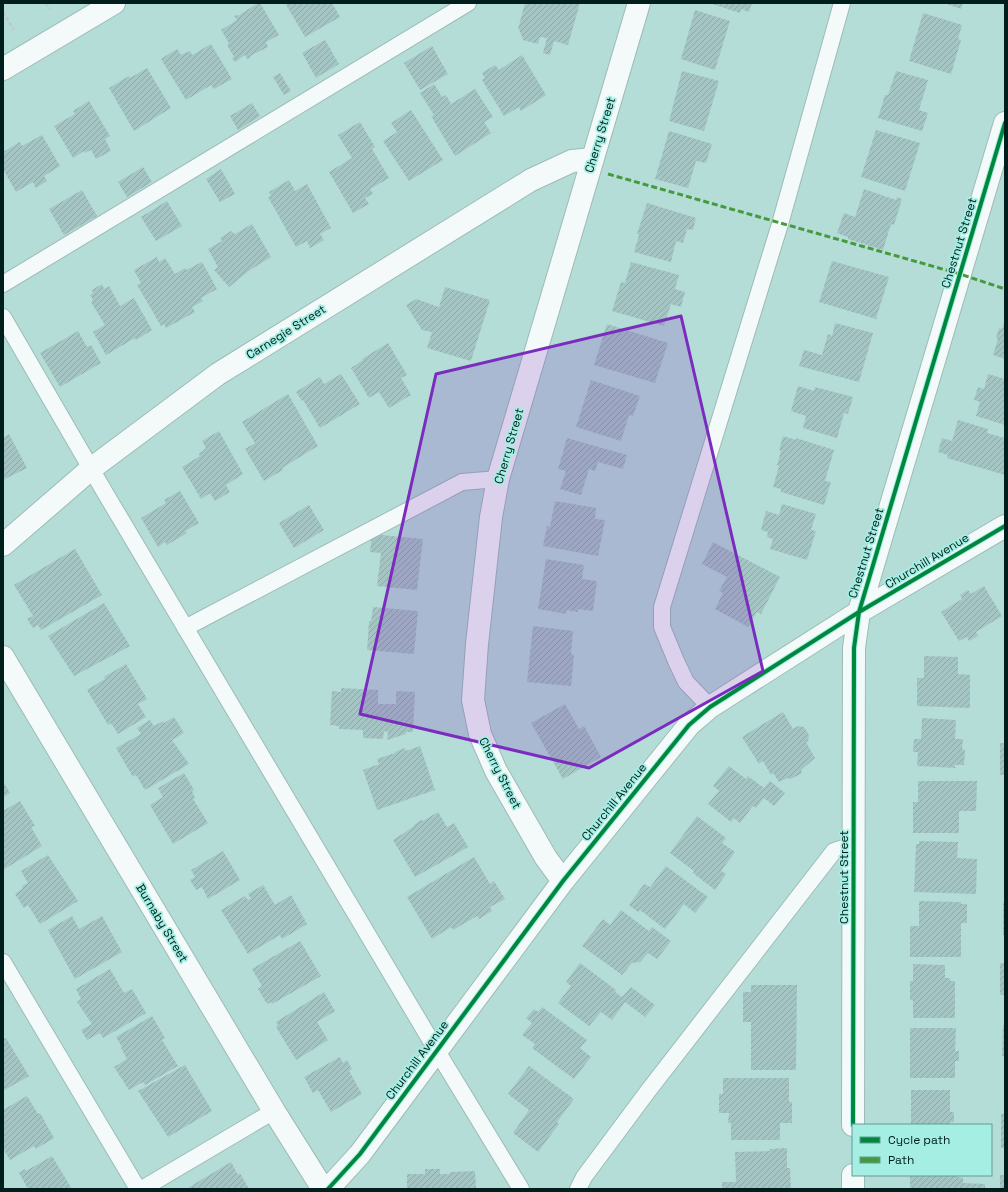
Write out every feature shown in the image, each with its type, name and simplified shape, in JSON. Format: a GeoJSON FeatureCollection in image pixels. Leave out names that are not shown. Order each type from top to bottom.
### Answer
{"type":"FeatureCollection","features":[{"type":"Feature","properties":{"kind":"street"},"geometry":{"type":"LineString","coordinates":[[3,69],[114,3]]}},
{"type":"Feature","properties":{"kind":"street","name":"Cherry Street"},"geometry":{"type":"LineString","coordinates":[[563,881],[546,858],[496,771],[480,734],[473,700],[477,644],[498,479],[639,3]]}},
{"type":"Feature","properties":{"kind":"street","name":"Chestnut Street"},"geometry":{"type":"LineString","coordinates":[[853,1124],[854,648],[859,612],[1005,123]]}},
{"type":"Feature","properties":{"kind":"street","name":"Carnegie Street"},"geometry":{"type":"LineString","coordinates":[[3,545],[92,468],[218,374],[531,180],[572,161],[593,159]]}},
{"type":"Feature","properties":{"kind":"street","name":"Churchill Avenue"},"geometry":{"type":"LineString","coordinates":[[328,1189],[360,1154],[563,881],[689,724],[710,706],[859,612],[1005,526]]}},
{"type":"Feature","properties":{"kind":"street","name":"Burnaby Street"},"geometry":{"type":"LineString","coordinates":[[3,657],[274,1111],[323,1189]]}},
{"type":"Feature","properties":{"kind":"street"},"geometry":{"type":"LineString","coordinates":[[853,1176],[853,1189]]}},
{"type":"Feature","properties":{"kind":"lane"},"geometry":{"type":"LineString","coordinates":[[3,284],[468,3]]}},
{"type":"Feature","properties":{"kind":"lane"},"geometry":{"type":"LineString","coordinates":[[710,706],[686,682],[676,662],[662,627],[662,607],[780,224],[842,3]]}},
{"type":"Feature","properties":{"kind":"lane"},"geometry":{"type":"LineString","coordinates":[[3,316],[185,628],[521,1189]]}},
{"type":"Feature","properties":{"kind":"lane"},"geometry":{"type":"LineString","coordinates":[[185,628],[462,482],[498,479]]}},
{"type":"Feature","properties":{"kind":"lane"},"geometry":{"type":"LineString","coordinates":[[578,1189],[584,1177],[648,1091],[834,851],[854,846]]}},
{"type":"Feature","properties":{"kind":"lane"},"geometry":{"type":"LineString","coordinates":[[3,962],[138,1189]]}},
{"type":"Feature","properties":{"kind":"lane"},"geometry":{"type":"LineString","coordinates":[[142,1189],[274,1111]]}},
{"type":"Feature","properties":{"kind":"path"},"geometry":{"type":"LineString","coordinates":[[46,3],[50,9]]}},
{"type":"Feature","properties":{"kind":"path"},"geometry":{"type":"LineString","coordinates":[[3,12],[14,30]]}},
{"type":"Feature","properties":{"kind":"highlighted area"},"geometry":{"type":"Polygon","coordinates":[[[681,316],[763,671],[589,768],[360,714],[436,374],[681,316]]]}},
{"type":"Feature","properties":{"kind":"building"},"geometry":{"type":"Polygon","coordinates":[[[260,3],[279,35],[266,42],[268,47],[247,59],[245,55],[235,62],[232,58],[234,57],[227,45],[229,43],[221,30],[237,20],[234,16],[238,16],[260,3]]]}},
{"type":"Feature","properties":{"kind":"building"},"geometry":{"type":"Polygon","coordinates":[[[285,3],[332,3],[340,17],[305,37],[285,3]]]}},
{"type":"Feature","properties":{"kind":"building"},"geometry":{"type":"Polygon","coordinates":[[[525,3],[580,3],[568,45],[554,41],[550,55],[543,53],[547,38],[540,37],[538,44],[523,40],[518,29],[525,3]]]}},
{"type":"Feature","properties":{"kind":"building"},"geometry":{"type":"Polygon","coordinates":[[[709,3],[752,3],[749,12],[741,9],[740,13],[709,3]]]}},
{"type":"Feature","properties":{"kind":"building"},"geometry":{"type":"Polygon","coordinates":[[[944,3],[963,3],[961,9],[944,3]]]}},
{"type":"Feature","properties":{"kind":"building"},"geometry":{"type":"Polygon","coordinates":[[[695,10],[730,21],[715,70],[681,59],[695,10]]]}},
{"type":"Feature","properties":{"kind":"building"},"geometry":{"type":"Polygon","coordinates":[[[923,13],[962,25],[958,39],[961,40],[951,74],[909,61],[923,13]]]}},
{"type":"Feature","properties":{"kind":"building"},"geometry":{"type":"Polygon","coordinates":[[[325,40],[339,64],[316,78],[302,53],[325,40]]]}},
{"type":"Feature","properties":{"kind":"building"},"geometry":{"type":"Polygon","coordinates":[[[211,44],[232,79],[214,89],[211,85],[186,100],[161,59],[177,49],[181,55],[190,51],[192,55],[211,44]]]}},
{"type":"Feature","properties":{"kind":"building"},"geometry":{"type":"Polygon","coordinates":[[[432,46],[448,74],[420,90],[404,63],[432,46]]]}},
{"type":"Feature","properties":{"kind":"building"},"geometry":{"type":"Polygon","coordinates":[[[522,55],[546,95],[521,111],[519,107],[504,116],[482,80],[485,78],[482,73],[495,65],[499,70],[522,55]]]}},
{"type":"Feature","properties":{"kind":"building"},"geometry":{"type":"Polygon","coordinates":[[[147,68],[171,108],[134,131],[109,88],[129,76],[130,78],[147,68]]]}},
{"type":"Feature","properties":{"kind":"building"},"geometry":{"type":"Polygon","coordinates":[[[682,71],[719,81],[704,131],[669,121],[682,71]]]}},
{"type":"Feature","properties":{"kind":"building"},"geometry":{"type":"Polygon","coordinates":[[[896,71],[928,80],[919,110],[928,113],[922,131],[878,118],[885,95],[888,95],[896,71]]]}},
{"type":"Feature","properties":{"kind":"building"},"geometry":{"type":"Polygon","coordinates":[[[280,73],[291,91],[284,95],[273,77],[280,73]]]}},
{"type":"Feature","properties":{"kind":"building"},"geometry":{"type":"Polygon","coordinates":[[[434,84],[442,97],[446,95],[451,104],[475,89],[493,117],[484,122],[491,133],[455,156],[431,116],[434,115],[420,93],[434,84]]]}},
{"type":"Feature","properties":{"kind":"building"},"geometry":{"type":"Polygon","coordinates":[[[89,101],[110,136],[105,139],[111,151],[96,159],[91,150],[85,153],[84,151],[73,158],[54,126],[75,114],[73,111],[89,101]]]}},
{"type":"Feature","properties":{"kind":"building"},"geometry":{"type":"Polygon","coordinates":[[[252,103],[260,116],[238,130],[230,116],[252,103]]]}},
{"type":"Feature","properties":{"kind":"building"},"geometry":{"type":"Polygon","coordinates":[[[411,110],[443,160],[409,181],[383,141],[397,132],[391,123],[411,110]]]}},
{"type":"Feature","properties":{"kind":"building"},"geometry":{"type":"Polygon","coordinates":[[[360,122],[375,147],[372,149],[389,178],[370,189],[373,194],[365,198],[369,204],[353,213],[329,172],[352,158],[338,135],[360,122]]]}},
{"type":"Feature","properties":{"kind":"building"},"geometry":{"type":"Polygon","coordinates":[[[876,130],[920,143],[905,191],[861,177],[876,130]]]}},
{"type":"Feature","properties":{"kind":"building"},"geometry":{"type":"Polygon","coordinates":[[[669,131],[712,144],[706,163],[696,161],[688,188],[655,179],[669,131]]]}},
{"type":"Feature","properties":{"kind":"building"},"geometry":{"type":"Polygon","coordinates":[[[42,135],[60,166],[44,176],[47,181],[36,188],[33,182],[16,192],[3,169],[3,152],[20,142],[22,146],[42,135]]]}},
{"type":"Feature","properties":{"kind":"building"},"geometry":{"type":"Polygon","coordinates":[[[143,167],[152,182],[127,197],[118,182],[143,167]]]}},
{"type":"Feature","properties":{"kind":"building"},"geometry":{"type":"Polygon","coordinates":[[[221,169],[235,194],[220,202],[206,179],[221,169]]]}},
{"type":"Feature","properties":{"kind":"building"},"geometry":{"type":"Polygon","coordinates":[[[289,180],[295,191],[307,184],[331,228],[320,234],[324,240],[310,248],[307,241],[296,247],[268,197],[271,196],[269,192],[289,180]]]}},
{"type":"Feature","properties":{"kind":"building"},"geometry":{"type":"Polygon","coordinates":[[[864,189],[896,200],[897,197],[902,199],[894,225],[891,224],[883,250],[848,239],[848,237],[837,233],[844,213],[855,217],[864,189]]]}},
{"type":"Feature","properties":{"kind":"building"},"geometry":{"type":"Polygon","coordinates":[[[82,190],[97,216],[64,235],[49,209],[82,190]]]}},
{"type":"Feature","properties":{"kind":"building"},"geometry":{"type":"Polygon","coordinates":[[[167,201],[182,226],[156,241],[141,217],[167,201]]]}},
{"type":"Feature","properties":{"kind":"building"},"geometry":{"type":"Polygon","coordinates":[[[647,203],[696,218],[693,230],[687,229],[683,243],[676,241],[671,262],[634,252],[639,235],[637,234],[647,203]]]}},
{"type":"Feature","properties":{"kind":"building"},"geometry":{"type":"Polygon","coordinates":[[[252,224],[271,257],[250,270],[229,287],[214,270],[218,267],[208,249],[222,241],[220,238],[231,231],[235,234],[252,224]]]}},
{"type":"Feature","properties":{"kind":"building"},"geometry":{"type":"Polygon","coordinates":[[[157,257],[159,262],[165,258],[175,274],[185,268],[186,270],[202,262],[217,289],[201,298],[203,301],[192,307],[195,312],[166,328],[164,324],[161,326],[137,285],[141,283],[134,270],[157,257]]]}},
{"type":"Feature","properties":{"kind":"building"},"geometry":{"type":"Polygon","coordinates":[[[832,261],[889,277],[876,319],[819,302],[832,261]]]}},
{"type":"Feature","properties":{"kind":"building"},"geometry":{"type":"Polygon","coordinates":[[[631,262],[679,275],[675,289],[685,292],[681,307],[671,304],[664,326],[612,311],[621,282],[625,283],[631,262]]]}},
{"type":"Feature","properties":{"kind":"building"},"geometry":{"type":"Polygon","coordinates":[[[102,284],[104,289],[109,286],[120,306],[134,298],[152,330],[106,355],[93,332],[105,325],[91,302],[93,300],[90,295],[93,293],[92,290],[102,284]]]}},
{"type":"Feature","properties":{"kind":"building"},"geometry":{"type":"Polygon","coordinates":[[[445,287],[490,300],[471,361],[427,348],[432,332],[422,330],[406,305],[416,299],[439,307],[445,287]]]}},
{"type":"Feature","properties":{"kind":"building"},"geometry":{"type":"Polygon","coordinates":[[[1005,319],[1005,359],[993,355],[998,339],[996,338],[999,328],[1002,329],[1005,319]]]}},
{"type":"Feature","properties":{"kind":"building"},"geometry":{"type":"Polygon","coordinates":[[[835,323],[873,333],[859,382],[799,366],[804,350],[822,355],[828,334],[832,336],[835,323]]]}},
{"type":"Feature","properties":{"kind":"building"},"geometry":{"type":"Polygon","coordinates":[[[607,324],[668,343],[655,383],[594,365],[607,324]]]}},
{"type":"Feature","properties":{"kind":"building"},"geometry":{"type":"Polygon","coordinates":[[[78,331],[87,347],[91,345],[101,363],[60,387],[40,353],[78,331]]]}},
{"type":"Feature","properties":{"kind":"building"},"geometry":{"type":"Polygon","coordinates":[[[388,343],[407,375],[401,378],[411,395],[389,408],[379,392],[369,398],[351,368],[363,360],[362,359],[388,343]]]}},
{"type":"Feature","properties":{"kind":"building"},"geometry":{"type":"Polygon","coordinates":[[[341,374],[360,404],[320,428],[303,400],[302,401],[296,392],[320,377],[324,384],[341,374]]]}},
{"type":"Feature","properties":{"kind":"building"},"geometry":{"type":"Polygon","coordinates":[[[988,374],[1005,379],[1005,425],[976,416],[980,402],[974,400],[978,387],[984,389],[988,374]]]}},
{"type":"Feature","properties":{"kind":"building"},"geometry":{"type":"Polygon","coordinates":[[[591,380],[640,396],[633,416],[629,415],[621,441],[576,427],[591,380]]]}},
{"type":"Feature","properties":{"kind":"building"},"geometry":{"type":"Polygon","coordinates":[[[798,386],[814,391],[815,387],[853,397],[848,414],[844,413],[837,438],[803,428],[806,416],[791,411],[798,386]]]}},
{"type":"Feature","properties":{"kind":"building"},"geometry":{"type":"Polygon","coordinates":[[[288,394],[318,446],[264,481],[245,449],[255,443],[242,422],[288,394]]]}},
{"type":"Feature","properties":{"kind":"building"},"geometry":{"type":"Polygon","coordinates":[[[958,420],[988,429],[987,433],[1005,438],[1005,475],[947,458],[948,455],[938,452],[942,438],[952,441],[958,420]]]}},
{"type":"Feature","properties":{"kind":"building"},"geometry":{"type":"Polygon","coordinates":[[[219,431],[243,474],[226,485],[230,492],[215,501],[210,493],[201,499],[182,467],[200,456],[199,454],[206,448],[202,441],[219,431]]]}},
{"type":"Feature","properties":{"kind":"building"},"geometry":{"type":"Polygon","coordinates":[[[9,434],[27,468],[3,480],[3,438],[9,434]]]}},
{"type":"Feature","properties":{"kind":"building"},"geometry":{"type":"Polygon","coordinates":[[[783,436],[796,440],[796,438],[834,450],[825,481],[831,482],[824,505],[781,492],[781,489],[773,487],[779,466],[777,465],[781,451],[779,450],[783,436]]]}},
{"type":"Feature","properties":{"kind":"building"},"geometry":{"type":"Polygon","coordinates":[[[567,438],[627,455],[623,469],[598,462],[595,471],[589,469],[581,495],[560,489],[566,471],[558,469],[567,438]]]}},
{"type":"Feature","properties":{"kind":"building"},"geometry":{"type":"Polygon","coordinates":[[[180,491],[199,523],[185,531],[187,533],[167,545],[165,542],[158,547],[141,518],[166,503],[164,500],[180,491]]]}},
{"type":"Feature","properties":{"kind":"building"},"geometry":{"type":"Polygon","coordinates":[[[555,501],[596,508],[595,519],[605,520],[598,556],[543,546],[547,526],[550,527],[555,501]]]}},
{"type":"Feature","properties":{"kind":"building"},"geometry":{"type":"Polygon","coordinates":[[[782,504],[816,514],[811,530],[816,531],[807,560],[770,549],[773,539],[767,537],[768,532],[761,530],[766,511],[779,515],[782,504]]]}},
{"type":"Feature","properties":{"kind":"building"},"geometry":{"type":"Polygon","coordinates":[[[309,505],[324,530],[294,548],[279,523],[309,505]]]}},
{"type":"Feature","properties":{"kind":"building"},"geometry":{"type":"Polygon","coordinates":[[[372,534],[423,539],[417,590],[377,586],[381,553],[370,552],[372,534]]]}},
{"type":"Feature","properties":{"kind":"building"},"geometry":{"type":"Polygon","coordinates":[[[713,542],[780,577],[761,614],[757,612],[748,627],[715,609],[723,593],[719,591],[727,577],[702,564],[713,542]]]}},
{"type":"Feature","properties":{"kind":"building"},"geometry":{"type":"Polygon","coordinates":[[[75,549],[102,595],[41,630],[38,625],[33,628],[27,619],[33,616],[14,585],[75,549]]]}},
{"type":"Feature","properties":{"kind":"building"},"geometry":{"type":"Polygon","coordinates":[[[546,559],[584,565],[582,579],[597,581],[593,611],[578,609],[578,612],[567,610],[566,614],[538,609],[546,559]]]}},
{"type":"Feature","properties":{"kind":"building"},"geometry":{"type":"Polygon","coordinates":[[[984,586],[1002,616],[976,632],[978,636],[969,641],[967,637],[959,641],[941,612],[962,599],[960,595],[968,590],[971,594],[984,586]]]}},
{"type":"Feature","properties":{"kind":"building"},"geometry":{"type":"Polygon","coordinates":[[[104,603],[130,646],[74,676],[48,636],[104,603]]]}},
{"type":"Feature","properties":{"kind":"building"},"geometry":{"type":"Polygon","coordinates":[[[373,607],[418,611],[414,654],[367,650],[369,621],[371,621],[373,607]]]}},
{"type":"Feature","properties":{"kind":"building"},"geometry":{"type":"Polygon","coordinates":[[[533,626],[573,631],[571,654],[574,655],[571,686],[527,682],[533,626]]]}},
{"type":"Feature","properties":{"kind":"building"},"geometry":{"type":"Polygon","coordinates":[[[924,656],[958,657],[958,674],[970,675],[970,708],[917,706],[917,678],[924,678],[924,656]]]}},
{"type":"Feature","properties":{"kind":"building"},"geometry":{"type":"Polygon","coordinates":[[[126,664],[147,699],[138,704],[146,717],[118,734],[111,723],[108,725],[87,690],[105,679],[104,677],[126,664]]]}},
{"type":"Feature","properties":{"kind":"building"},"geometry":{"type":"Polygon","coordinates":[[[341,688],[378,690],[378,704],[396,704],[396,691],[415,692],[413,732],[406,732],[406,734],[387,740],[388,732],[384,731],[383,739],[363,738],[363,730],[339,729],[339,726],[330,725],[332,691],[341,692],[341,688]]]}},
{"type":"Feature","properties":{"kind":"building"},"geometry":{"type":"Polygon","coordinates":[[[565,704],[579,729],[584,726],[601,757],[563,779],[531,723],[565,704]]]}},
{"type":"Feature","properties":{"kind":"building"},"geometry":{"type":"Polygon","coordinates":[[[783,712],[793,729],[798,726],[804,727],[809,735],[808,741],[806,742],[815,758],[801,770],[802,773],[791,779],[788,778],[779,782],[773,773],[771,775],[763,761],[759,764],[742,737],[783,712]]]}},
{"type":"Feature","properties":{"kind":"building"},"geometry":{"type":"Polygon","coordinates":[[[174,717],[184,733],[172,740],[189,764],[145,790],[136,775],[133,777],[116,748],[141,734],[137,728],[150,720],[154,726],[163,721],[164,723],[174,717]]]}},
{"type":"Feature","properties":{"kind":"building"},"geometry":{"type":"Polygon","coordinates":[[[922,718],[956,720],[955,739],[963,739],[962,749],[965,750],[964,765],[955,765],[955,768],[917,766],[918,752],[913,752],[914,739],[921,739],[922,718]]]}},
{"type":"Feature","properties":{"kind":"building"},"geometry":{"type":"Polygon","coordinates":[[[1000,743],[1005,743],[1005,775],[1000,775],[1000,743]]]}},
{"type":"Feature","properties":{"kind":"building"},"geometry":{"type":"Polygon","coordinates":[[[420,746],[435,790],[377,810],[363,770],[379,764],[377,759],[405,748],[406,751],[420,746]]]}},
{"type":"Feature","properties":{"kind":"building"},"geometry":{"type":"Polygon","coordinates":[[[729,766],[746,779],[748,776],[764,788],[770,781],[785,793],[774,806],[764,798],[756,808],[753,806],[740,823],[734,818],[731,822],[708,804],[719,791],[713,786],[729,766]]]}},
{"type":"Feature","properties":{"kind":"building"},"geometry":{"type":"Polygon","coordinates":[[[184,773],[194,790],[192,791],[195,798],[193,799],[208,823],[173,844],[150,805],[163,797],[158,788],[184,773]]]}},
{"type":"Feature","properties":{"kind":"building"},"geometry":{"type":"Polygon","coordinates":[[[3,781],[10,793],[3,797],[3,781]]]}},
{"type":"Feature","properties":{"kind":"building"},"geometry":{"type":"Polygon","coordinates":[[[918,781],[977,781],[976,811],[959,811],[959,833],[913,833],[913,802],[918,802],[918,781]]]}},
{"type":"Feature","properties":{"kind":"building"},"geometry":{"type":"Polygon","coordinates":[[[20,801],[35,826],[31,827],[42,846],[3,870],[3,811],[20,801]]]}},
{"type":"Feature","properties":{"kind":"building"},"geometry":{"type":"Polygon","coordinates":[[[438,812],[447,827],[454,823],[468,847],[415,877],[393,840],[421,820],[423,821],[438,812]]]}},
{"type":"Feature","properties":{"kind":"building"},"geometry":{"type":"Polygon","coordinates":[[[697,816],[726,838],[722,843],[735,852],[721,871],[726,874],[715,890],[693,873],[694,871],[670,853],[697,816]]]}},
{"type":"Feature","properties":{"kind":"building"},"geometry":{"type":"Polygon","coordinates":[[[919,841],[958,842],[957,858],[977,859],[976,894],[914,892],[916,844],[919,844],[919,841]]]}},
{"type":"Feature","properties":{"kind":"building"},"geometry":{"type":"Polygon","coordinates":[[[223,851],[240,880],[208,899],[202,887],[196,890],[190,880],[195,877],[191,870],[223,851]]]}},
{"type":"Feature","properties":{"kind":"building"},"geometry":{"type":"Polygon","coordinates":[[[48,855],[78,901],[40,924],[28,905],[24,908],[15,894],[23,888],[22,886],[28,883],[21,871],[48,855]]]}},
{"type":"Feature","properties":{"kind":"building"},"geometry":{"type":"Polygon","coordinates":[[[474,857],[490,884],[494,881],[505,899],[490,907],[492,911],[479,919],[477,916],[453,930],[451,927],[432,939],[407,897],[474,857]]]}},
{"type":"Feature","properties":{"kind":"building"},"geometry":{"type":"Polygon","coordinates":[[[666,866],[708,897],[695,913],[684,904],[665,929],[640,910],[638,912],[629,905],[644,884],[650,887],[666,866]]]}},
{"type":"Feature","properties":{"kind":"building"},"geometry":{"type":"Polygon","coordinates":[[[263,885],[275,905],[291,895],[307,924],[282,939],[280,935],[248,954],[221,910],[245,896],[248,900],[251,899],[248,894],[263,885]]]}},
{"type":"Feature","properties":{"kind":"building"},"geometry":{"type":"Polygon","coordinates":[[[919,901],[961,902],[961,904],[967,904],[967,923],[961,923],[961,957],[910,957],[910,926],[919,926],[919,901]]]}},
{"type":"Feature","properties":{"kind":"building"},"geometry":{"type":"Polygon","coordinates":[[[1003,902],[1005,902],[1005,935],[1003,935],[1003,902]]]}},
{"type":"Feature","properties":{"kind":"building"},"geometry":{"type":"Polygon","coordinates":[[[621,910],[649,931],[652,927],[671,941],[657,959],[648,953],[640,962],[632,963],[622,975],[582,946],[603,919],[610,925],[621,910]]]}},
{"type":"Feature","properties":{"kind":"building"},"geometry":{"type":"Polygon","coordinates":[[[72,916],[79,929],[102,916],[122,952],[75,979],[48,930],[72,916]]]}},
{"type":"Feature","properties":{"kind":"building"},"geometry":{"type":"Polygon","coordinates":[[[300,941],[321,976],[272,1004],[271,1002],[267,1004],[258,989],[262,986],[252,969],[300,941]]]}},
{"type":"Feature","properties":{"kind":"building"},"geometry":{"type":"Polygon","coordinates":[[[580,963],[616,990],[615,992],[622,997],[631,987],[655,1005],[645,1017],[625,1002],[612,1020],[601,1012],[589,1026],[558,1003],[571,986],[566,982],[580,963]]]}},
{"type":"Feature","properties":{"kind":"building"},"geometry":{"type":"Polygon","coordinates":[[[1000,963],[1005,963],[1005,995],[1000,995],[1000,963]]]}},
{"type":"Feature","properties":{"kind":"building"},"geometry":{"type":"Polygon","coordinates":[[[913,964],[945,965],[945,978],[950,978],[950,981],[955,981],[955,1018],[913,1018],[913,1000],[910,1000],[910,981],[913,981],[913,964]]]}},
{"type":"Feature","properties":{"kind":"building"},"geometry":{"type":"Polygon","coordinates":[[[110,969],[124,993],[132,989],[146,1013],[103,1038],[100,1033],[87,1040],[81,1030],[92,1024],[77,1002],[81,999],[76,989],[110,969]]]}},
{"type":"Feature","properties":{"kind":"building"},"geometry":{"type":"Polygon","coordinates":[[[751,985],[797,985],[796,1070],[751,1070],[751,1022],[743,1022],[743,992],[751,992],[751,985]]]}},
{"type":"Feature","properties":{"kind":"building"},"geometry":{"type":"Polygon","coordinates":[[[324,992],[335,1011],[317,1022],[328,1040],[296,1060],[276,1027],[278,1025],[276,1022],[324,992]]]}},
{"type":"Feature","properties":{"kind":"building"},"geometry":{"type":"Polygon","coordinates":[[[542,1007],[587,1040],[580,1048],[591,1057],[574,1079],[532,1048],[535,1044],[522,1035],[532,1023],[526,1018],[534,1009],[538,1012],[542,1007]]]}},
{"type":"Feature","properties":{"kind":"building"},"geometry":{"type":"Polygon","coordinates":[[[152,1016],[165,1038],[162,1040],[178,1066],[145,1085],[143,1082],[129,1090],[114,1067],[127,1059],[116,1037],[152,1016]]]}},
{"type":"Feature","properties":{"kind":"building"},"geometry":{"type":"Polygon","coordinates":[[[1003,1025],[1005,1025],[1005,1056],[1002,1056],[1003,1025]]]}},
{"type":"Feature","properties":{"kind":"building"},"geometry":{"type":"Polygon","coordinates":[[[910,1028],[956,1028],[955,1051],[959,1051],[959,1061],[955,1061],[955,1078],[910,1078],[910,1028]]]}},
{"type":"Feature","properties":{"kind":"building"},"geometry":{"type":"Polygon","coordinates":[[[6,1038],[29,1076],[3,1091],[3,1039],[6,1038]]]}},
{"type":"Feature","properties":{"kind":"building"},"geometry":{"type":"Polygon","coordinates":[[[340,1057],[343,1063],[347,1060],[352,1069],[349,1071],[362,1094],[331,1112],[318,1090],[313,1093],[304,1077],[340,1057]]]}},
{"type":"Feature","properties":{"kind":"building"},"geometry":{"type":"Polygon","coordinates":[[[185,1065],[212,1111],[168,1137],[138,1091],[185,1065]]]}},
{"type":"Feature","properties":{"kind":"building"},"geometry":{"type":"Polygon","coordinates":[[[529,1066],[574,1099],[557,1122],[559,1124],[538,1152],[513,1133],[529,1110],[508,1094],[529,1066]]]}},
{"type":"Feature","properties":{"kind":"building"},"geometry":{"type":"Polygon","coordinates":[[[723,1078],[789,1078],[789,1102],[792,1102],[792,1123],[780,1123],[780,1140],[731,1140],[731,1123],[728,1123],[729,1113],[719,1113],[719,1094],[723,1094],[723,1078]]]}},
{"type":"Feature","properties":{"kind":"building"},"geometry":{"type":"Polygon","coordinates":[[[911,1090],[950,1090],[950,1112],[954,1112],[954,1122],[950,1122],[950,1124],[911,1124],[911,1090]]]}},
{"type":"Feature","properties":{"kind":"building"},"geometry":{"type":"Polygon","coordinates":[[[27,1096],[38,1114],[40,1113],[54,1138],[36,1149],[34,1146],[10,1160],[3,1149],[3,1110],[27,1096]]]}},
{"type":"Feature","properties":{"kind":"building"},"geometry":{"type":"Polygon","coordinates":[[[1001,1114],[1005,1114],[1005,1148],[1001,1148],[1001,1114]]]}},
{"type":"Feature","properties":{"kind":"building"},"geometry":{"type":"Polygon","coordinates":[[[787,1148],[787,1168],[790,1168],[791,1189],[722,1189],[722,1182],[736,1182],[735,1152],[770,1151],[770,1149],[787,1148]]]}},
{"type":"Feature","properties":{"kind":"building"},"geometry":{"type":"Polygon","coordinates":[[[52,1156],[72,1189],[28,1189],[19,1173],[25,1169],[26,1171],[52,1156]]]}},
{"type":"Feature","properties":{"kind":"building"},"geometry":{"type":"Polygon","coordinates":[[[231,1162],[238,1175],[240,1173],[249,1189],[186,1189],[231,1162]]]}},
{"type":"Feature","properties":{"kind":"building"},"geometry":{"type":"Polygon","coordinates":[[[425,1169],[440,1169],[440,1174],[475,1171],[476,1189],[407,1189],[407,1174],[425,1174],[425,1169]]]}},
{"type":"Feature","properties":{"kind":"building"},"geometry":{"type":"Polygon","coordinates":[[[1000,1175],[1005,1175],[1005,1189],[1000,1189],[1000,1175]]]}},
{"type":"Feature","properties":{"kind":"building"},"geometry":{"type":"Polygon","coordinates":[[[910,1176],[957,1176],[963,1178],[963,1183],[985,1184],[985,1189],[910,1189],[910,1176]]]}},
{"type":"Feature","properties":{"kind":"marked path"},"geometry":{"type":"LineString","coordinates":[[608,174],[960,274],[1005,289]]}},
{"type":"Feature","properties":{"kind":"cycle path"},"geometry":{"type":"LineString","coordinates":[[853,1124],[854,648],[859,612],[1005,123]]}},
{"type":"Feature","properties":{"kind":"cycle path"},"geometry":{"type":"LineString","coordinates":[[328,1189],[360,1154],[563,881],[689,725],[710,707],[859,612],[1005,526]]}}]}
